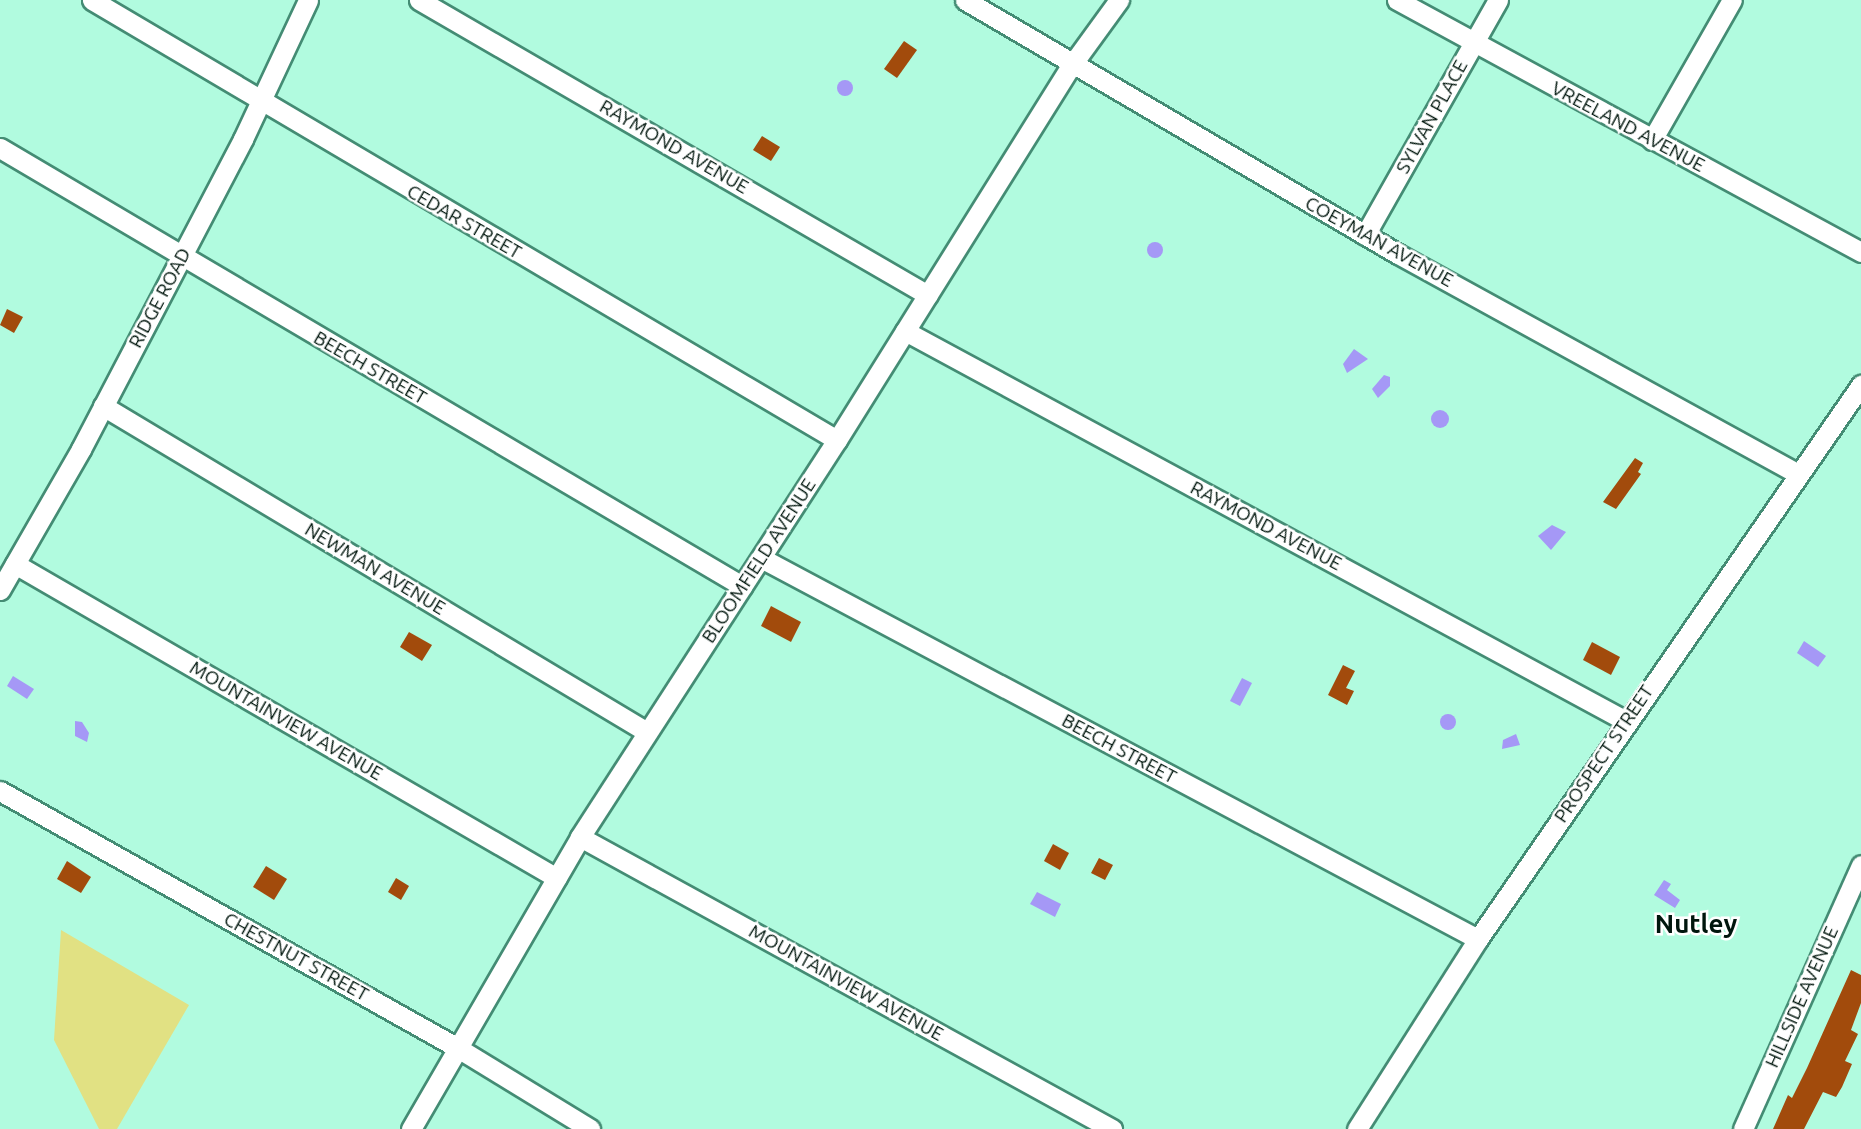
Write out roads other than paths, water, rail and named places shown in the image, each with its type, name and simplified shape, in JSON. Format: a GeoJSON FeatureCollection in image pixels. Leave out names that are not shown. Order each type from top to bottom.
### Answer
{"type":"FeatureCollection","features":[{"type":"Feature","properties":{"kind":"street","name":"CEDAR STREET"},"geometry":{"type":"LineString","coordinates":[[92,0],[260,103],[837,440]]}},
{"type":"Feature","properties":{"kind":"street","name":"RIDGE ROAD"},"geometry":{"type":"LineString","coordinates":[[0,590],[103,406],[181,257],[260,103],[308,0]]}},
{"type":"Feature","properties":{"kind":"street","name":"RAYMOND AVENUE"},"geometry":{"type":"LineString","coordinates":[[419,0],[928,295]]}},
{"type":"Feature","properties":{"kind":"street","name":"COEYMAN AVENUE"},"geometry":{"type":"LineString","coordinates":[[965,0],[1071,66],[1365,235],[1799,474]]}},
{"type":"Feature","properties":{"kind":"street","name":"BLOOMFIELD AVENUE"},"geometry":{"type":"LineString","coordinates":[[411,1129],[580,838],[837,440],[1071,66],[1119,0]]}},
{"type":"Feature","properties":{"kind":"street","name":"VREELAND AVENUE"},"geometry":{"type":"LineString","coordinates":[[1396,0],[1861,252]]}},
{"type":"Feature","properties":{"kind":"street","name":"SYLVAN PLACE"},"geometry":{"type":"LineString","coordinates":[[1365,235],[1498,0]]}},
{"type":"Feature","properties":{"kind":"street"},"geometry":{"type":"LineString","coordinates":[[1652,140],[1732,0]]}},
{"type":"Feature","properties":{"kind":"street","name":"BEECH STREET"},"geometry":{"type":"LineString","coordinates":[[0,148],[742,586]]}},
{"type":"Feature","properties":{"kind":"street","name":"RAYMOND AVENUE"},"geometry":{"type":"LineString","coordinates":[[905,331],[1626,721]]}},
{"type":"Feature","properties":{"kind":"street","name":"PROSPECT STREET"},"geometry":{"type":"LineString","coordinates":[[1357,1129],[1478,939],[1861,384]]}},
{"type":"Feature","properties":{"kind":"street","name":"NEWMAN AVENUE"},"geometry":{"type":"LineString","coordinates":[[103,406],[647,732]]}},
{"type":"Feature","properties":{"kind":"street","name":"BEECH STREET"},"geometry":{"type":"LineString","coordinates":[[761,558],[1478,939]]}},
{"type":"Feature","properties":{"kind":"street","name":"MOUNTAINVIEW AVENUE"},"geometry":{"type":"LineString","coordinates":[[15,564],[557,878]]}},
{"type":"Feature","properties":{"kind":"street","name":"CHESTNUT STREET"},"geometry":{"type":"LineString","coordinates":[[0,791],[458,1048],[590,1129]]}},
{"type":"Feature","properties":{"kind":"street","name":"MOUNTAINVIEW AVENUE"},"geometry":{"type":"LineString","coordinates":[[580,838],[1112,1129]]}},
{"type":"Feature","properties":{"kind":"street","name":"HILLSIDE AVENUE"},"geometry":{"type":"LineString","coordinates":[[1743,1129],[1861,865]]}},
{"type":"Feature","properties":{"kind":"district","name":"Nutley"},"geometry":{"type":"Point","coordinates":[1696,924]}}]}
